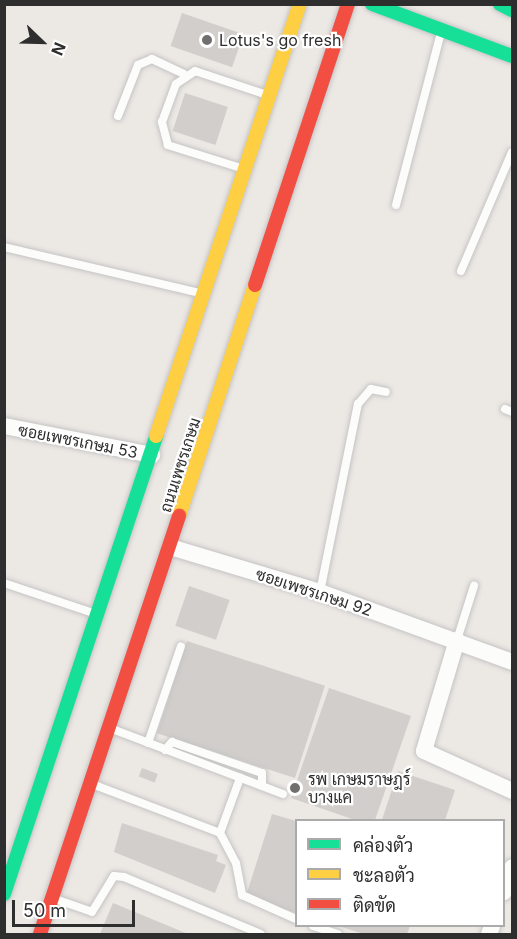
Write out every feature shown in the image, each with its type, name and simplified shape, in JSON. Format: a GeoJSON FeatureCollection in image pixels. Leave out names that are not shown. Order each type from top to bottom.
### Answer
{"type":"FeatureCollection","features":[{"type":"Feature","properties":{"kind":"main road","name":"ถนนเพชรเกษม"},"geometry":{"type":"LineString","coordinates":[[4,894],[206,294],[300,4]]}},
{"type":"Feature","properties":{"kind":"main road","name":"ถนนเพชรเกษม"},"geometry":{"type":"LineString","coordinates":[[40,934],[348,4]]}},
{"type":"Feature","properties":{"kind":"main road"},"geometry":{"type":"LineString","coordinates":[[372,4],[513,56]]}},
{"type":"Feature","properties":{"kind":"main road"},"geometry":{"type":"LineString","coordinates":[[500,4],[513,10]]}},
{"type":"Feature","properties":{"kind":"street","name":"ซอยเพชรเกษม 53"},"geometry":{"type":"LineString","coordinates":[[4,426],[152,455]]}},
{"type":"Feature","properties":{"kind":"street","name":"ซอยเพชรเกษม 92"},"geometry":{"type":"LineString","coordinates":[[170,547],[320,592],[513,662]]}},
{"type":"Feature","properties":{"kind":"street"},"geometry":{"type":"LineString","coordinates":[[457,640],[424,750],[513,791]]}},
{"type":"Feature","properties":{"kind":"lane"},"geometry":{"type":"LineString","coordinates":[[396,205],[442,29]]}},
{"type":"Feature","properties":{"kind":"lane"},"geometry":{"type":"LineString","coordinates":[[118,116],[138,65],[152,59],[184,74],[195,71],[271,96]]}},
{"type":"Feature","properties":{"kind":"lane"},"geometry":{"type":"LineString","coordinates":[[184,74],[162,122],[168,145],[247,170]]}},
{"type":"Feature","properties":{"kind":"lane"},"geometry":{"type":"LineString","coordinates":[[461,271],[513,152]]}},
{"type":"Feature","properties":{"kind":"lane"},"geometry":{"type":"LineString","coordinates":[[4,247],[206,294]]}},
{"type":"Feature","properties":{"kind":"lane"},"geometry":{"type":"LineString","coordinates":[[320,592],[358,404],[371,388],[386,392]]}},
{"type":"Feature","properties":{"kind":"lane"},"geometry":{"type":"LineString","coordinates":[[4,583],[99,615]]}},
{"type":"Feature","properties":{"kind":"lane"},"geometry":{"type":"LineString","coordinates":[[457,640],[474,586]]}},
{"type":"Feature","properties":{"kind":"lane"},"geometry":{"type":"LineString","coordinates":[[148,743],[181,646]]}},
{"type":"Feature","properties":{"kind":"lane"},"geometry":{"type":"LineString","coordinates":[[109,728],[283,794]]}},
{"type":"Feature","properties":{"kind":"lane"},"geometry":{"type":"LineString","coordinates":[[165,750],[172,742],[262,773],[262,786]]}},
{"type":"Feature","properties":{"kind":"lane"},"geometry":{"type":"LineString","coordinates":[[220,833],[240,777]]}},
{"type":"Feature","properties":{"kind":"lane"},"geometry":{"type":"LineString","coordinates":[[90,783],[220,833],[236,863],[242,895],[295,918]]}},
{"type":"Feature","properties":{"kind":"lane"},"geometry":{"type":"LineString","coordinates":[[52,898],[92,912],[114,876],[124,876],[261,934]]}},
{"type":"Feature","properties":{"kind":"lane"},"geometry":{"type":"LineString","coordinates":[[316,927],[338,934]]}},
{"type":"Feature","properties":{"kind":"building","name":"Lotus's go fresh"},"geometry":{"type":"Polygon","coordinates":[[[182,13],[243,34],[232,67],[171,46],[182,13]]]}},
{"type":"Feature","properties":{"kind":"building"},"geometry":{"type":"Polygon","coordinates":[[[185,93],[228,107],[215,145],[173,131],[185,93]]]}},
{"type":"Feature","properties":{"kind":"building"},"geometry":{"type":"Polygon","coordinates":[[[189,586],[230,600],[216,640],[175,626],[189,586]]]}},
{"type":"Feature","properties":{"kind":"building"},"geometry":{"type":"Polygon","coordinates":[[[187,641],[325,686],[295,778],[157,733],[187,641]]]}},
{"type":"Feature","properties":{"kind":"building"},"geometry":{"type":"Polygon","coordinates":[[[329,688],[411,716],[375,819],[352,819],[291,798],[329,688]]]}},
{"type":"Feature","properties":{"kind":"building"},"geometry":{"type":"Polygon","coordinates":[[[142,768],[158,774],[155,782],[139,776],[142,768]]]}},
{"type":"Feature","properties":{"kind":"building"},"geometry":{"type":"Polygon","coordinates":[[[398,771],[455,790],[445,819],[382,819],[398,771]]]}},
{"type":"Feature","properties":{"kind":"building"},"geometry":{"type":"Polygon","coordinates":[[[272,814],[295,821],[295,913],[246,896],[272,814]]]}},
{"type":"Feature","properties":{"kind":"building"},"geometry":{"type":"Polygon","coordinates":[[[122,823],[218,855],[216,861],[226,865],[215,893],[114,852],[122,823]]]}},
{"type":"Feature","properties":{"kind":"building"},"geometry":{"type":"Polygon","coordinates":[[[113,903],[188,934],[100,934],[113,903]]]}},
{"type":"Feature","properties":{"kind":"building"},"geometry":{"type":"Polygon","coordinates":[[[341,927],[410,927],[407,934],[364,934],[341,927]]]}},
{"type":"Feature","properties":{"kind":"traffic: fast"},"geometry":{"type":"LineString","coordinates":[[372,4],[512,56]]}},
{"type":"Feature","properties":{"kind":"traffic: fast"},"geometry":{"type":"LineString","coordinates":[[500,4],[512,10]]}},
{"type":"Feature","properties":{"kind":"traffic: fast"},"geometry":{"type":"LineString","coordinates":[[4,894],[156,436]]}},
{"type":"Feature","properties":{"kind":"traffic: slow"},"geometry":{"type":"LineString","coordinates":[[156,436],[300,4]]}},
{"type":"Feature","properties":{"kind":"traffic: slow"},"geometry":{"type":"LineString","coordinates":[[179,516],[255,285]]}},
{"type":"Feature","properties":{"kind":"traffic: jam"},"geometry":{"type":"LineString","coordinates":[[255,285],[348,4]]}},
{"type":"Feature","properties":{"kind":"traffic: jam"},"geometry":{"type":"LineString","coordinates":[[40,934],[179,516]]}},
{"type":"Feature","properties":{"kind":"place","name":"Lotus's go fresh"},"geometry":{"type":"Point","coordinates":[207,40]}},
{"type":"Feature","properties":{"kind":"place","name":"รพ เกษมราษฎร์ บางแค"},"geometry":{"type":"Point","coordinates":[295,788]}}]}
